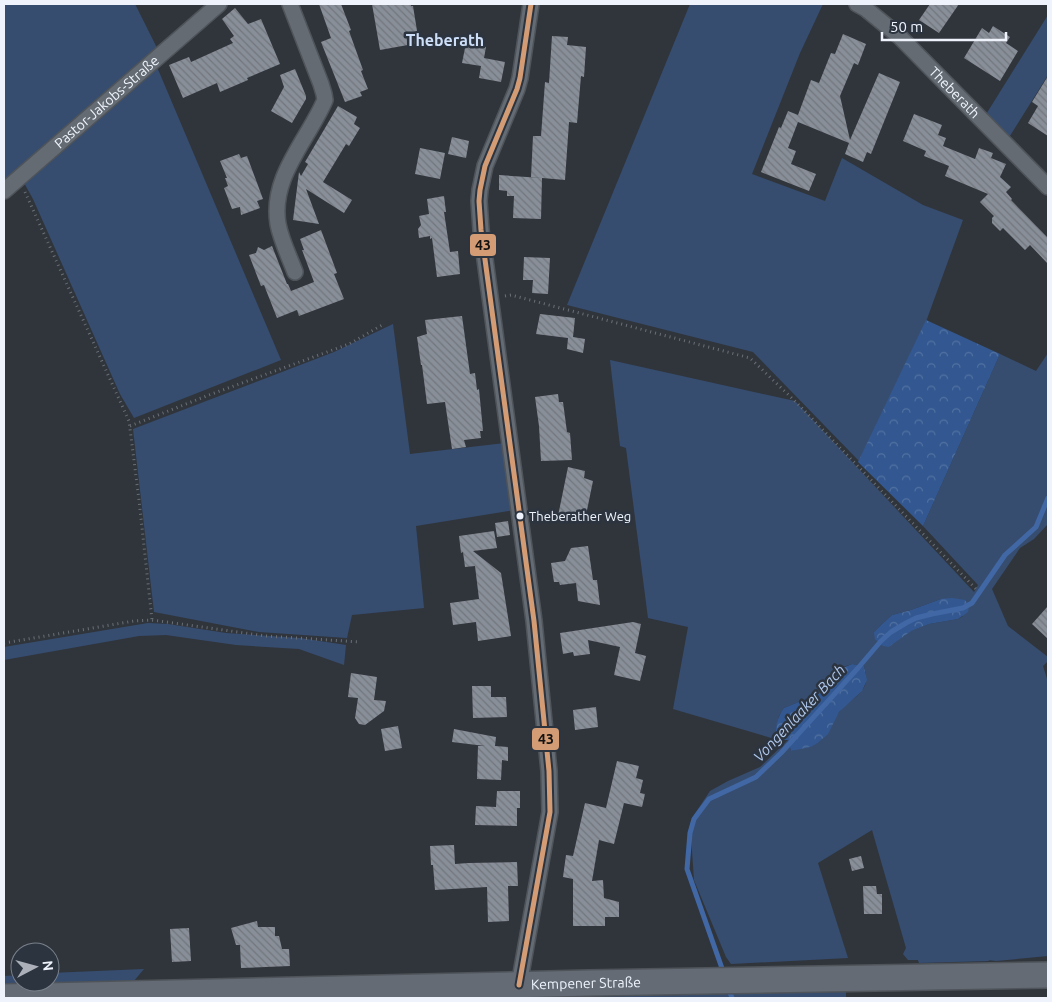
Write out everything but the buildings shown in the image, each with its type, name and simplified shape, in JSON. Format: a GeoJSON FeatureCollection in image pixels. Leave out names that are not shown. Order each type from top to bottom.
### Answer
{"type":"FeatureCollection","features":[{"type":"Feature","properties":{"kind":"main road","name":"Kempener Straße"},"geometry":{"type":"LineString","coordinates":[[4,997],[1048,974]]}},
{"type":"Feature","properties":{"kind":"street"},"geometry":{"type":"LineString","coordinates":[[290,4],[323,89],[325,100],[288,167],[278,202],[279,225],[295,272]]}},
{"type":"Feature","properties":{"kind":"street"},"geometry":{"type":"LineString","coordinates":[[518,985],[548,819],[550,786],[534,621],[481,230],[479,201],[489,153],[520,78],[531,4]]}},
{"type":"Feature","properties":{"kind":"street","name":"Theberath"},"geometry":{"type":"LineString","coordinates":[[858,4],[899,36],[1048,187]]}},
{"type":"Feature","properties":{"kind":"street","name":"Pastor-Jakobs-Straße"},"geometry":{"type":"LineString","coordinates":[[4,191],[211,7]]}},
{"type":"Feature","properties":{"kind":"path"},"geometry":{"type":"LineString","coordinates":[[17,179],[66,280],[129,422],[152,620]]}},
{"type":"Feature","properties":{"kind":"path"},"geometry":{"type":"LineString","coordinates":[[491,298],[511,295],[750,358],[798,404],[976,589]]}},
{"type":"Feature","properties":{"kind":"path"},"geometry":{"type":"LineString","coordinates":[[130,426],[348,344],[384,324]]}},
{"type":"Feature","properties":{"kind":"path"},"geometry":{"type":"LineString","coordinates":[[4,643],[134,621],[152,620],[266,636],[360,642]]}},
{"type":"Feature","properties":{"kind":"shaded area"},"geometry":{"type":"Polygon","coordinates":[[[4,4],[135,4],[159,52],[4,185],[4,4]]]}},
{"type":"Feature","properties":{"kind":"shaded area"},"geometry":{"type":"Polygon","coordinates":[[[690,4],[823,4],[800,53],[752,174],[825,201],[842,158],[923,205],[963,220],[927,319],[859,461],[753,352],[567,305],[690,4]]]}},
{"type":"Feature","properties":{"kind":"shaded area"},"geometry":{"type":"Polygon","coordinates":[[[1048,15],[1048,75],[1008,139],[985,116],[1048,15]]]}},
{"type":"Feature","properties":{"kind":"shaded area"},"geometry":{"type":"Polygon","coordinates":[[[157,67],[281,360],[134,418],[120,394],[33,199],[23,181],[157,67]]]}},
{"type":"Feature","properties":{"kind":"shaded area"},"geometry":{"type":"Polygon","coordinates":[[[393,324],[410,454],[505,443],[515,510],[416,526],[424,608],[352,615],[347,638],[259,632],[154,612],[133,429],[334,352],[393,324]]]}},
{"type":"Feature","properties":{"kind":"shaded area"},"geometry":{"type":"Polygon","coordinates":[[[1048,353],[1048,524],[1034,539],[1020,548],[992,589],[1008,626],[1048,657],[1048,661],[1043,666],[1048,682],[1048,956],[996,961],[919,963],[918,960],[908,960],[903,954],[906,948],[872,830],[818,863],[848,958],[731,964],[726,957],[694,880],[691,836],[694,815],[710,791],[760,767],[788,740],[791,751],[818,743],[826,735],[843,707],[862,691],[866,682],[866,674],[864,666],[852,664],[840,668],[825,689],[818,694],[784,708],[779,716],[776,728],[778,740],[673,709],[688,627],[648,618],[626,448],[620,446],[610,360],[795,401],[974,592],[978,585],[923,526],[1000,354],[1036,371],[1048,353]],[[941,599],[892,615],[874,632],[889,647],[910,631],[929,624],[958,619],[963,616],[941,599]]]}},
{"type":"Feature","properties":{"kind":"shaded area"},"geometry":{"type":"Polygon","coordinates":[[[148,623],[168,624],[226,633],[300,638],[346,645],[344,665],[299,649],[236,645],[166,635],[139,636],[4,660],[4,647],[148,623]]]}},
{"type":"Feature","properties":{"kind":"shaded area"},"geometry":{"type":"Polygon","coordinates":[[[144,969],[133,982],[60,984],[60,973],[144,969]]]}},
{"type":"Feature","properties":{"kind":"shaded area"},"geometry":{"type":"Polygon","coordinates":[[[4,976],[10,976],[10,985],[4,985],[4,976]]]}},
{"type":"Feature","properties":{"kind":"shaded area"},"geometry":{"type":"Polygon","coordinates":[[[846,992],[846,997],[841,998],[522,998],[846,992]]]}},
{"type":"Feature","properties":{"kind":"green space"},"geometry":{"type":"Polygon","coordinates":[[[926,320],[1000,354],[923,526],[858,462],[926,320]]]}},
{"type":"Feature","properties":{"kind":"green space"},"geometry":{"type":"Polygon","coordinates":[[[941,599],[965,600],[969,606],[968,612],[958,619],[929,624],[911,631],[889,647],[883,646],[875,639],[874,632],[892,615],[941,599]]]}},
{"type":"Feature","properties":{"kind":"green space"},"geometry":{"type":"Polygon","coordinates":[[[852,664],[864,666],[867,680],[862,691],[839,712],[828,734],[818,743],[810,747],[791,751],[788,740],[778,740],[776,732],[777,723],[784,708],[818,694],[825,689],[840,669],[852,664]]]}},
{"type":"Feature","properties":{"kind":"waterway","name":"Vongenlaaker Bach"},"geometry":{"type":"LineString","coordinates":[[724,974],[687,869],[690,833],[694,819],[709,799],[756,777],[781,753],[891,632],[916,618],[963,608],[972,603],[1005,555],[1036,527],[1048,498]]}},
{"type":"Feature","properties":{"kind":"waterway","name":"Vongenlaaker Bach"},"geometry":{"type":"LineString","coordinates":[[728,987],[732,998]]}},
{"type":"Feature","properties":{"kind":"transit line","name":"43"},"geometry":{"type":"LineString","coordinates":[[519,985],[550,812],[549,771],[534,621],[481,230],[479,201],[485,166],[520,78],[531,4]]}},
{"type":"Feature","properties":{"kind":"place","name":"Theberather Weg"},"geometry":{"type":"Point","coordinates":[520,516]}},
{"type":"Feature","properties":{"kind":"district","name":"Theberath"},"geometry":{"type":"Point","coordinates":[445,40]}}]}
